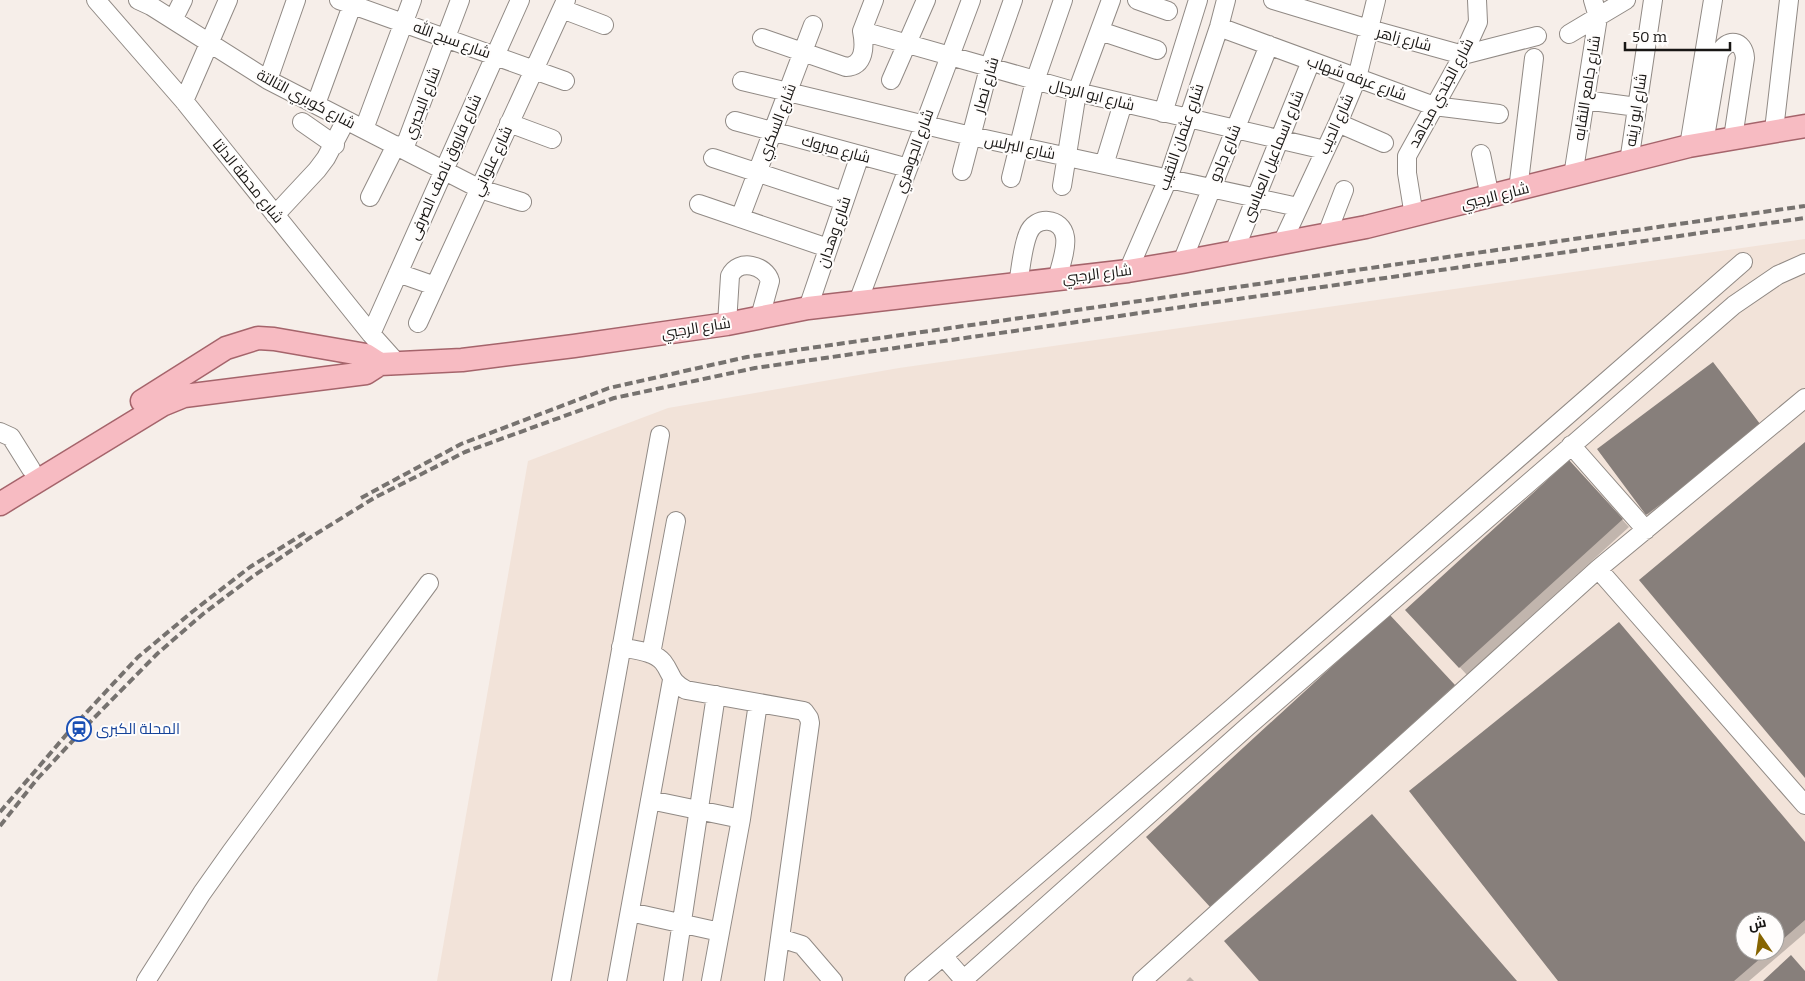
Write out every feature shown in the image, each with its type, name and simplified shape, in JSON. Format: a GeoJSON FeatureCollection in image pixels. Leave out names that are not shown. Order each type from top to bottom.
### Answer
{"type":"FeatureCollection","features":[{"type":"Feature","properties":{"kind":"main road","name":"شارع الرجبي"},"geometry":{"type":"LineString","coordinates":[[388,364],[462,360],[565,348],[727,324],[808,308],[1018,284],[1182,262],[1414,216],[1697,145],[1805,126]]}},
{"type":"Feature","properties":{"kind":"main road"},"geometry":{"type":"LineString","coordinates":[[0,504],[162,405],[226,348],[258,338],[274,339],[366,355],[388,364]]}},
{"type":"Feature","properties":{"kind":"main road"},"geometry":{"type":"LineString","coordinates":[[0,488],[31,469],[183,386],[366,373],[388,364]]}},
{"type":"Feature","properties":{"kind":"street","name":"شارع محطة الدلتا"},"geometry":{"type":"LineString","coordinates":[[96,0],[184,101],[370,334],[388,364]]}},
{"type":"Feature","properties":{"kind":"street","name":"شارع كوبري التالتة"},"geometry":{"type":"LineString","coordinates":[[138,0],[151,6],[268,80],[480,188],[522,202]]}},
{"type":"Feature","properties":{"kind":"street"},"geometry":{"type":"LineString","coordinates":[[173,20],[183,0]]}},
{"type":"Feature","properties":{"kind":"street"},"geometry":{"type":"LineString","coordinates":[[184,101],[228,0]]}},
{"type":"Feature","properties":{"kind":"street"},"geometry":{"type":"LineString","coordinates":[[268,80],[296,0]]}},
{"type":"Feature","properties":{"kind":"street"},"geometry":{"type":"LineString","coordinates":[[364,129],[412,0]]}},
{"type":"Feature","properties":{"kind":"street","name":"شارع البحيري"},"geometry":{"type":"LineString","coordinates":[[370,197],[400,147],[460,0]]}},
{"type":"Feature","properties":{"kind":"street","name":"شارع فاروق ناصف الصرفى"},"geometry":{"type":"LineString","coordinates":[[370,334],[520,0]]}},
{"type":"Feature","properties":{"kind":"street"},"geometry":{"type":"LineString","coordinates":[[762,38],[846,67],[853,67],[859,63],[864,48],[862,31],[874,0]]}},
{"type":"Feature","properties":{"kind":"street"},"geometry":{"type":"LineString","coordinates":[[891,80],[926,0]]}},
{"type":"Feature","properties":{"kind":"street","name":"شارع الجوهري"},"geometry":{"type":"LineString","coordinates":[[858,302],[971,0]]}},
{"type":"Feature","properties":{"kind":"street","name":"شارع نصار"},"geometry":{"type":"LineString","coordinates":[[962,171],[989,68],[1013,0]]}},
{"type":"Feature","properties":{"kind":"street"},"geometry":{"type":"LineString","coordinates":[[1011,178],[1035,81],[1063,0]]}},
{"type":"Feature","properties":{"kind":"street"},"geometry":{"type":"LineString","coordinates":[[1062,186],[1077,92],[1111,0]]}},
{"type":"Feature","properties":{"kind":"street"},"geometry":{"type":"LineString","coordinates":[[1137,0],[1168,11]]}},
{"type":"Feature","properties":{"kind":"street"},"geometry":{"type":"LineString","coordinates":[[1164,113],[1198,0]]}},
{"type":"Feature","properties":{"kind":"street","name":"شارع عثمان النقيب"},"geometry":{"type":"LineString","coordinates":[[1128,270],[1168,179],[1219,27],[1226,0]]}},
{"type":"Feature","properties":{"kind":"street","name":"شارع الديب"},"geometry":{"type":"LineString","coordinates":[[1282,243],[1357,78],[1376,0]]}},
{"type":"Feature","properties":{"kind":"street","name":"شارع الجندي مجاهد"},"geometry":{"type":"LineString","coordinates":[[1414,216],[1407,173],[1407,156],[1463,55],[1478,22],[1477,0]]}},
{"type":"Feature","properties":{"kind":"street","name":"شارع جامع النقابه"},"geometry":{"type":"LineString","coordinates":[[1573,176],[1598,17],[1593,0]]}},
{"type":"Feature","properties":{"kind":"street"},"geometry":{"type":"LineString","coordinates":[[1569,34],[1626,0]]}},
{"type":"Feature","properties":{"kind":"street","name":"شارع ابو زينه"},"geometry":{"type":"LineString","coordinates":[[1629,162],[1653,0]]}},
{"type":"Feature","properties":{"kind":"street"},"geometry":{"type":"LineString","coordinates":[[1697,145],[1713,0]]}},
{"type":"Feature","properties":{"kind":"street"},"geometry":{"type":"LineString","coordinates":[[1774,130],[1789,0]]}},
{"type":"Feature","properties":{"kind":"street"},"geometry":{"type":"LineString","coordinates":[[316,104],[348,2]]}},
{"type":"Feature","properties":{"kind":"street","name":"شارع سبح الله"},"geometry":{"type":"LineString","coordinates":[[348,2],[565,81]]}},
{"type":"Feature","properties":{"kind":"street","name":"شارع زاهر"},"geometry":{"type":"LineString","coordinates":[[1284,2],[1369,29],[1463,55],[1537,36]]}},
{"type":"Feature","properties":{"kind":"street"},"geometry":{"type":"LineString","coordinates":[[564,5],[604,25]]}},
{"type":"Feature","properties":{"kind":"street","name":"شارع علواني"},"geometry":{"type":"LineString","coordinates":[[418,323],[564,5]]}},
{"type":"Feature","properties":{"kind":"street","name":"شارع السكري"},"geometry":{"type":"LineString","coordinates":[[740,218],[813,26]]}},
{"type":"Feature","properties":{"kind":"street","name":"شارع عرفه شهاب"},"geometry":{"type":"LineString","coordinates":[[1219,27],[1434,106],[1499,114]]}},
{"type":"Feature","properties":{"kind":"street","name":"شارع ابو الرجال"},"geometry":{"type":"LineString","coordinates":[[862,31],[1077,92],[1325,150]]}},
{"type":"Feature","properties":{"kind":"street"},"geometry":{"type":"LineString","coordinates":[[1100,31],[1156,50]]}},
{"type":"Feature","properties":{"kind":"street"},"geometry":{"type":"LineString","coordinates":[[1697,145],[1718,54],[1727,43],[1734,43],[1740,46],[1745,51],[1746,58],[1733,138]]}},
{"type":"Feature","properties":{"kind":"street","name":"شارع جادو"},"geometry":{"type":"LineString","coordinates":[[1182,262],[1269,45]]}},
{"type":"Feature","properties":{"kind":"street"},"geometry":{"type":"LineString","coordinates":[[1518,190],[1534,58]]}},
{"type":"Feature","properties":{"kind":"street","name":"شارع اسماعيل العباسى"},"geometry":{"type":"LineString","coordinates":[[1234,252],[1311,61]]}},
{"type":"Feature","properties":{"kind":"street","name":"شارع البرلس"},"geometry":{"type":"LineString","coordinates":[[742,81],[971,136],[1298,207]]}},
{"type":"Feature","properties":{"kind":"street"},"geometry":{"type":"LineString","coordinates":[[1585,100],[1637,107]]}},
{"type":"Feature","properties":{"kind":"street"},"geometry":{"type":"LineString","coordinates":[[1104,165],[1123,103]]}},
{"type":"Feature","properties":{"kind":"street"},"geometry":{"type":"LineString","coordinates":[[275,215],[317,170],[334,145],[346,120]]}},
{"type":"Feature","properties":{"kind":"street","name":"شارع مبروك"},"geometry":{"type":"LineString","coordinates":[[735,121],[908,168]]}},
{"type":"Feature","properties":{"kind":"street"},"geometry":{"type":"LineString","coordinates":[[302,122],[334,145]]}},
{"type":"Feature","properties":{"kind":"street"},"geometry":{"type":"LineString","coordinates":[[1338,123],[1384,143]]}},
{"type":"Feature","properties":{"kind":"street"},"geometry":{"type":"LineString","coordinates":[[510,124],[552,140]]}},
{"type":"Feature","properties":{"kind":"street"},"geometry":{"type":"LineString","coordinates":[[1481,154],[1490,197]]}},
{"type":"Feature","properties":{"kind":"street","name":"شارع وهدان"},"geometry":{"type":"LineString","coordinates":[[808,308],[860,155]]}},
{"type":"Feature","properties":{"kind":"street"},"geometry":{"type":"LineString","coordinates":[[713,158],[844,201]]}},
{"type":"Feature","properties":{"kind":"street"},"geometry":{"type":"LineString","coordinates":[[1328,234],[1344,190]]}},
{"type":"Feature","properties":{"kind":"street"},"geometry":{"type":"LineString","coordinates":[[699,204],[828,248]]}},
{"type":"Feature","properties":{"kind":"street"},"geometry":{"type":"LineString","coordinates":[[1018,284],[1028,234],[1034,224],[1044,220],[1054,221],[1063,229],[1066,240],[1057,279]]}},
{"type":"Feature","properties":{"kind":"street"},"geometry":{"type":"LineString","coordinates":[[914,981],[1232,708],[1743,262]]}},
{"type":"Feature","properties":{"kind":"street"},"geometry":{"type":"LineString","coordinates":[[943,956],[963,980],[1247,727],[1734,305],[1778,275],[1805,263]]}},
{"type":"Feature","properties":{"kind":"street"},"geometry":{"type":"LineString","coordinates":[[727,324],[730,276],[732,270],[745,264],[764,271],[770,281],[760,317]]}},
{"type":"Feature","properties":{"kind":"street"},"geometry":{"type":"LineString","coordinates":[[398,273],[435,286]]}},
{"type":"Feature","properties":{"kind":"street"},"geometry":{"type":"LineString","coordinates":[[1142,981],[1598,569],[1805,398]]}},
{"type":"Feature","properties":{"kind":"street"},"geometry":{"type":"LineString","coordinates":[[0,432],[11,437],[31,469]]}},
{"type":"Feature","properties":{"kind":"street"},"geometry":{"type":"LineString","coordinates":[[561,981],[660,435]]}},
{"type":"Feature","properties":{"kind":"street"},"geometry":{"type":"LineString","coordinates":[[1571,445],[1646,530]]}},
{"type":"Feature","properties":{"kind":"street"},"geometry":{"type":"LineString","coordinates":[[651,654],[676,521]]}},
{"type":"Feature","properties":{"kind":"street"},"geometry":{"type":"LineString","coordinates":[[1431,534],[1447,553]]}},
{"type":"Feature","properties":{"kind":"street"},"geometry":{"type":"LineString","coordinates":[[1598,569],[1805,805]]}},
{"type":"Feature","properties":{"kind":"street"},"geometry":{"type":"LineString","coordinates":[[146,981],[191,909],[231,852],[429,583]]}},
{"type":"Feature","properties":{"kind":"street"},"geometry":{"type":"LineString","coordinates":[[621,648],[651,654],[664,663],[672,680],[686,690],[804,711],[810,718],[774,981]]}},
{"type":"Feature","properties":{"kind":"street"},"geometry":{"type":"LineString","coordinates":[[617,981],[672,680]]}},
{"type":"Feature","properties":{"kind":"street"},"geometry":{"type":"LineString","coordinates":[[673,981],[716,695]]}},
{"type":"Feature","properties":{"kind":"street"},"geometry":{"type":"LineString","coordinates":[[711,981],[741,819],[758,703]]}},
{"type":"Feature","properties":{"kind":"street"},"geometry":{"type":"LineString","coordinates":[[1232,708],[1247,727]]}},
{"type":"Feature","properties":{"kind":"street"},"geometry":{"type":"LineString","coordinates":[[650,800],[741,819]]}},
{"type":"Feature","properties":{"kind":"street"},"geometry":{"type":"LineString","coordinates":[[1017,892],[1038,914]]}},
{"type":"Feature","properties":{"kind":"street"},"geometry":{"type":"LineString","coordinates":[[630,912],[720,932]]}},
{"type":"Feature","properties":{"kind":"street"},"geometry":{"type":"LineString","coordinates":[[780,938],[802,945],[833,981]]}},
{"type":"Feature","properties":{"kind":"shaded area"},"geometry":{"type":"Polygon","coordinates":[[[1805,239],[1805,981],[437,981],[528,461],[668,408],[899,368],[1805,239]]]}},
{"type":"Feature","properties":{"kind":"building"},"geometry":{"type":"Polygon","coordinates":[[[1713,362],[1763,428],[1646,515],[1597,449],[1713,362]]]}},
{"type":"Feature","properties":{"kind":"building"},"geometry":{"type":"Polygon","coordinates":[[[1805,442],[1805,778],[1639,580],[1805,442]]]}},
{"type":"Feature","properties":{"kind":"building"},"geometry":{"type":"Polygon","coordinates":[[[1569,460],[1623,519],[1459,668],[1405,610],[1569,460]]]}},
{"type":"Feature","properties":{"kind":"building"},"geometry":{"type":"Polygon","coordinates":[[[1389,614],[1455,685],[1211,908],[1146,837],[1389,614]]]}},
{"type":"Feature","properties":{"kind":"building"},"geometry":{"type":"Polygon","coordinates":[[[1619,622],[1805,842],[1805,920],[1785,937],[1785,911],[1735,911],[1735,961],[1757,961],[1734,981],[1558,981],[1409,791],[1619,622]]]}},
{"type":"Feature","properties":{"kind":"building"},"geometry":{"type":"Polygon","coordinates":[[[1372,814],[1517,981],[1259,981],[1224,941],[1372,814]]]}},
{"type":"Feature","properties":{"kind":"building"},"geometry":{"type":"Polygon","coordinates":[[[1791,955],[1805,971],[1805,981],[1763,981],[1785,961],[1791,955]]]}},
{"type":"Feature","properties":{"kind":"railway"},"geometry":{"type":"LineString","coordinates":[[361,498],[461,444],[609,388],[747,357],[1805,206]]}},
{"type":"Feature","properties":{"kind":"railway"},"geometry":{"type":"LineString","coordinates":[[0,826],[38,778],[157,654],[203,614],[252,577],[311,537],[374,498],[465,452],[614,398],[755,368],[1805,218]]}},
{"type":"Feature","properties":{"kind":"railway"},"geometry":{"type":"LineString","coordinates":[[0,812],[72,728],[138,657],[250,567],[308,531]]}},
{"type":"Feature","properties":{"kind":"place","name":"المحلة الكبرى"},"geometry":{"type":"Point","coordinates":[79,729]}}]}
